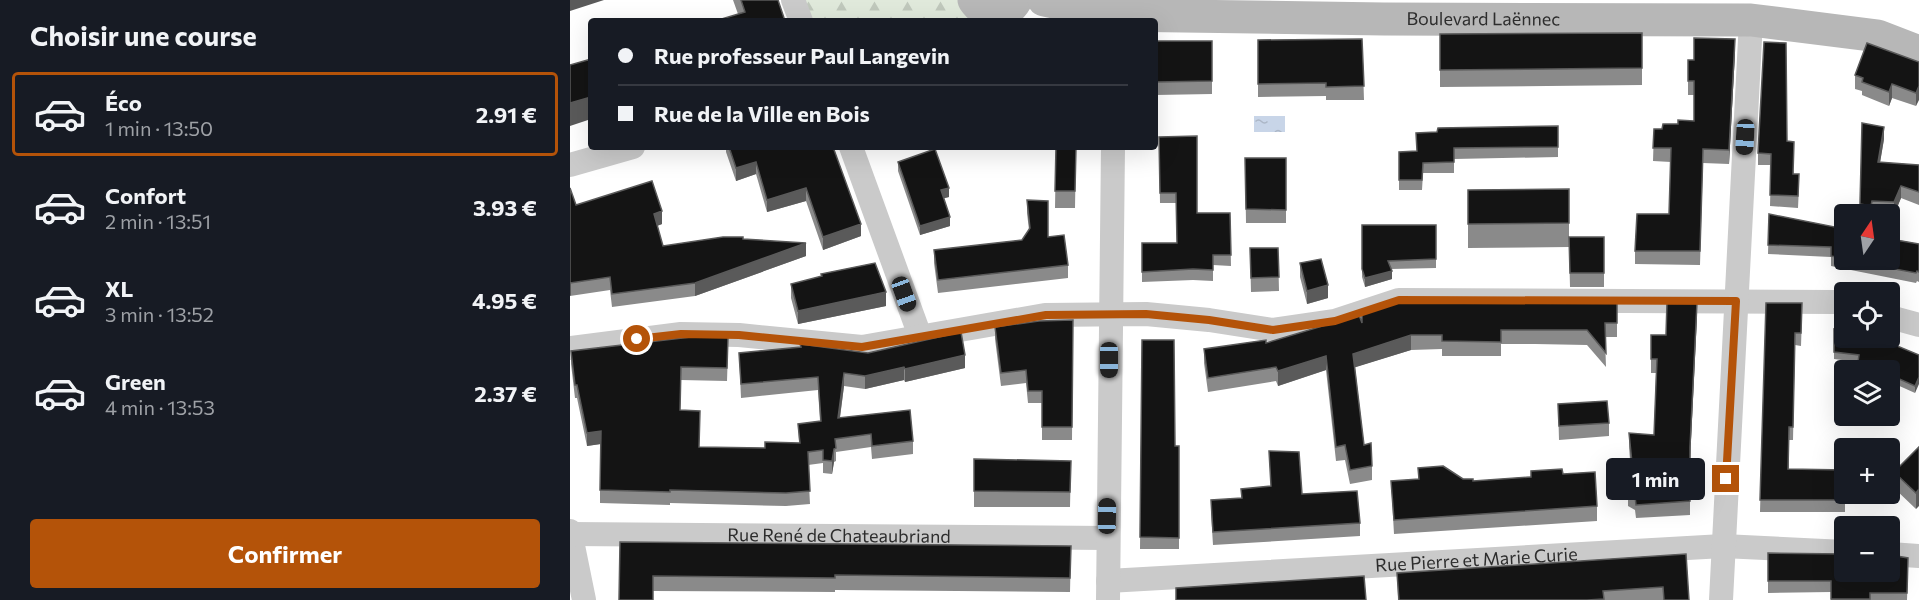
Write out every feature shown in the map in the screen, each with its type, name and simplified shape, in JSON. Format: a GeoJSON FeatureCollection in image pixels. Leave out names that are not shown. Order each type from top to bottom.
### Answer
{"type":"FeatureCollection","features":[{"type":"Feature","properties":{"kind":"main road"},"geometry":{"type":"LineString","coordinates":[[976,10],[987,13],[1004,12],[1011,8],[1016,0]]}},
{"type":"Feature","properties":{"kind":"main road","name":"Boulevard Laënnec"},"geometry":{"type":"LineString","coordinates":[[1044,0],[1112,18]]}},
{"type":"Feature","properties":{"kind":"main road","name":"Boulevard Laënnec"},"geometry":{"type":"LineString","coordinates":[[1158,18],[1751,20],[1878,36],[1919,52]]}},
{"type":"Feature","properties":{"kind":"street"},"geometry":{"type":"LineString","coordinates":[[793,0],[800,18]]}},
{"type":"Feature","properties":{"kind":"street"},"geometry":{"type":"LineString","coordinates":[[1721,600],[1751,20]]}},
{"type":"Feature","properties":{"kind":"street"},"geometry":{"type":"LineString","coordinates":[[570,165],[622,150]]}},
{"type":"Feature","properties":{"kind":"street"},"geometry":{"type":"LineString","coordinates":[[852,150],[920,336]]}},
{"type":"Feature","properties":{"kind":"street"},"geometry":{"type":"LineString","coordinates":[[1108,591],[1113,150]]}},
{"type":"Feature","properties":{"kind":"street"},"geometry":{"type":"LineString","coordinates":[[570,348],[681,334],[739,335],[862,347],[1046,315],[1157,315],[1273,330],[1335,321],[1399,300],[1834,302]]}},
{"type":"Feature","properties":{"kind":"street"},"geometry":{"type":"LineString","coordinates":[[1900,319],[1919,325]]}},
{"type":"Feature","properties":{"kind":"street"},"geometry":{"type":"LineString","coordinates":[[570,532],[584,600]]}},
{"type":"Feature","properties":{"kind":"street","name":"Rue René de Chateaubriand"},"geometry":{"type":"LineString","coordinates":[[570,532],[1107,538]]}},
{"type":"Feature","properties":{"kind":"street","name":"Rue Pierre et Marie Curie"},"geometry":{"type":"LineString","coordinates":[[1108,591],[1723,546],[1834,551]]}},
{"type":"Feature","properties":{"kind":"street"},"geometry":{"type":"LineString","coordinates":[[1900,555],[1919,556]]}},
{"type":"Feature","properties":{"kind":"green space"},"geometry":{"type":"Polygon","coordinates":[[[793,0],[974,0],[975,18],[800,18],[793,0]]]}},
{"type":"Feature","properties":{"kind":"water"},"geometry":{"type":"Polygon","coordinates":[[[1254,116],[1285,116],[1285,132],[1254,132],[1254,116]]]}},
{"type":"Feature","properties":{"kind":"building"},"geometry":{"type":"Polygon","coordinates":[[[741,0],[778,0],[784,18],[725,18],[745,12],[741,0]]]}},
{"type":"Feature","properties":{"kind":"building"},"geometry":{"type":"Polygon","coordinates":[[[1642,33],[1642,68],[1440,70],[1440,34],[1642,33]]]}},
{"type":"Feature","properties":{"kind":"building"},"geometry":{"type":"Polygon","coordinates":[[[1694,38],[1735,39],[1729,150],[1703,149],[1700,251],[1635,251],[1637,214],[1669,214],[1671,148],[1653,148],[1654,129],[1662,129],[1663,124],[1678,124],[1678,120],[1694,121],[1694,81],[1688,81],[1688,60],[1694,60],[1694,38]]]}},
{"type":"Feature","properties":{"kind":"building"},"geometry":{"type":"Polygon","coordinates":[[[1362,39],[1364,86],[1326,87],[1326,83],[1258,84],[1258,40],[1362,39]]]}},
{"type":"Feature","properties":{"kind":"building"},"geometry":{"type":"Polygon","coordinates":[[[1158,41],[1212,41],[1212,81],[1158,82],[1158,41]]]}},
{"type":"Feature","properties":{"kind":"building"},"geometry":{"type":"Polygon","coordinates":[[[1764,42],[1786,43],[1787,141],[1794,142],[1793,174],[1799,174],[1798,196],[1770,195],[1771,154],[1758,153],[1764,42]]]}},
{"type":"Feature","properties":{"kind":"building"},"geometry":{"type":"Polygon","coordinates":[[[1867,43],[1919,62],[1919,86],[1916,93],[1892,84],[1889,92],[1862,82],[1863,78],[1855,75],[1867,43]]]}},
{"type":"Feature","properties":{"kind":"building"},"geometry":{"type":"Polygon","coordinates":[[[588,60],[588,98],[570,103],[570,65],[588,60]]]}},
{"type":"Feature","properties":{"kind":"building"},"geometry":{"type":"Polygon","coordinates":[[[1862,123],[1884,127],[1878,162],[1919,165],[1919,192],[1901,186],[1894,202],[1872,201],[1871,204],[1860,204],[1862,123]]]}},
{"type":"Feature","properties":{"kind":"building"},"geometry":{"type":"Polygon","coordinates":[[[1558,126],[1558,147],[1454,148],[1454,162],[1423,163],[1422,180],[1399,180],[1399,152],[1417,151],[1416,133],[1437,132],[1438,128],[1558,126]]]}},
{"type":"Feature","properties":{"kind":"building"},"geometry":{"type":"Polygon","coordinates":[[[1197,136],[1197,213],[1230,213],[1231,255],[1213,255],[1213,270],[1142,272],[1142,243],[1177,243],[1176,193],[1160,193],[1159,137],[1197,136]]]}},
{"type":"Feature","properties":{"kind":"building"},"geometry":{"type":"Polygon","coordinates":[[[730,150],[834,150],[861,224],[823,237],[806,188],[767,200],[756,162],[736,168],[730,150]]]}},
{"type":"Feature","properties":{"kind":"building"},"geometry":{"type":"Polygon","coordinates":[[[935,150],[949,188],[941,190],[950,217],[920,226],[898,162],[935,150]]]}},
{"type":"Feature","properties":{"kind":"building"},"geometry":{"type":"Polygon","coordinates":[[[1056,150],[1076,150],[1075,191],[1055,191],[1056,150]]]}},
{"type":"Feature","properties":{"kind":"building"},"geometry":{"type":"Polygon","coordinates":[[[1245,158],[1286,158],[1286,210],[1246,209],[1245,158]]]}},
{"type":"Feature","properties":{"kind":"building"},"geometry":{"type":"Polygon","coordinates":[[[652,181],[662,211],[654,214],[663,246],[723,237],[806,243],[695,283],[612,294],[610,277],[570,283],[570,188],[576,205],[652,181]]]}},
{"type":"Feature","properties":{"kind":"building"},"geometry":{"type":"Polygon","coordinates":[[[1569,189],[1569,223],[1468,224],[1468,190],[1569,189]]]}},
{"type":"Feature","properties":{"kind":"building"},"geometry":{"type":"Polygon","coordinates":[[[1027,200],[1048,201],[1048,237],[1064,235],[1068,265],[938,280],[934,250],[1022,240],[1030,228],[1027,200]]]}},
{"type":"Feature","properties":{"kind":"building"},"geometry":{"type":"Polygon","coordinates":[[[1769,214],[1834,227],[1834,257],[1831,256],[1831,247],[1768,245],[1769,214]]]}},
{"type":"Feature","properties":{"kind":"building"},"geometry":{"type":"Polygon","coordinates":[[[1362,225],[1436,225],[1436,259],[1388,261],[1392,271],[1365,278],[1362,269],[1362,225]]]}},
{"type":"Feature","properties":{"kind":"building"},"geometry":{"type":"Polygon","coordinates":[[[1569,237],[1604,237],[1604,273],[1570,273],[1569,237]]]}},
{"type":"Feature","properties":{"kind":"building"},"geometry":{"type":"Polygon","coordinates":[[[1900,241],[1919,244],[1919,272],[1900,270],[1900,241]]]}},
{"type":"Feature","properties":{"kind":"building"},"geometry":{"type":"Polygon","coordinates":[[[1250,248],[1278,248],[1279,277],[1251,278],[1250,248]]]}},
{"type":"Feature","properties":{"kind":"building"},"geometry":{"type":"Polygon","coordinates":[[[1321,259],[1328,285],[1307,291],[1300,263],[1321,259]]]}},
{"type":"Feature","properties":{"kind":"building"},"geometry":{"type":"Polygon","coordinates":[[[875,263],[886,292],[798,311],[791,284],[822,276],[821,274],[875,263]]]}},
{"type":"Feature","properties":{"kind":"building"},"geometry":{"type":"Polygon","coordinates":[[[1399,302],[1617,302],[1617,323],[1605,323],[1606,353],[1587,330],[1501,330],[1501,342],[1442,341],[1442,335],[1411,335],[1353,354],[1364,445],[1371,443],[1372,466],[1350,470],[1345,445],[1336,447],[1326,356],[1278,371],[1276,367],[1208,378],[1204,349],[1266,340],[1266,343],[1359,315],[1362,323],[1362,314],[1399,302]]]}},
{"type":"Feature","properties":{"kind":"building"},"geometry":{"type":"Polygon","coordinates":[[[1667,302],[1697,302],[1690,447],[1690,501],[1636,505],[1635,496],[1628,493],[1634,483],[1629,433],[1654,435],[1657,359],[1651,359],[1651,335],[1666,335],[1667,302]]]}},
{"type":"Feature","properties":{"kind":"building"},"geometry":{"type":"Polygon","coordinates":[[[1766,303],[1802,303],[1801,333],[1795,333],[1793,427],[1789,427],[1788,469],[1834,470],[1834,500],[1760,500],[1766,303]]]}},
{"type":"Feature","properties":{"kind":"building"},"geometry":{"type":"Polygon","coordinates":[[[1073,320],[1072,427],[1042,427],[1042,391],[1028,391],[1026,370],[1001,373],[995,327],[1039,321],[1073,320]]]}},
{"type":"Feature","properties":{"kind":"building"},"geometry":{"type":"Polygon","coordinates":[[[961,332],[965,355],[865,376],[844,373],[838,418],[910,410],[913,441],[872,446],[871,434],[835,439],[836,448],[832,461],[823,460],[823,450],[808,452],[810,491],[786,493],[600,490],[601,431],[587,433],[577,385],[575,385],[571,351],[691,337],[728,337],[727,368],[681,367],[680,410],[700,411],[699,447],[765,448],[765,442],[800,443],[798,424],[821,421],[818,377],[741,384],[739,353],[801,347],[800,344],[868,353],[961,332]]]}},
{"type":"Feature","properties":{"kind":"building"},"geometry":{"type":"Polygon","coordinates":[[[1142,340],[1174,340],[1175,446],[1179,446],[1179,538],[1140,537],[1142,340]]]}},
{"type":"Feature","properties":{"kind":"building"},"geometry":{"type":"Polygon","coordinates":[[[1900,347],[1919,355],[1919,377],[1915,386],[1900,379],[1900,360],[1858,360],[1859,355],[1834,352],[1834,348],[1900,347]]]}},
{"type":"Feature","properties":{"kind":"building"},"geometry":{"type":"Polygon","coordinates":[[[1607,401],[1609,423],[1559,426],[1558,404],[1607,401]]]}},
{"type":"Feature","properties":{"kind":"building"},"geometry":{"type":"Polygon","coordinates":[[[1919,447],[1919,489],[1916,493],[1900,478],[1900,466],[1919,447]]]}},
{"type":"Feature","properties":{"kind":"building"},"geometry":{"type":"Polygon","coordinates":[[[1269,451],[1299,452],[1302,494],[1357,491],[1360,523],[1213,532],[1211,500],[1242,498],[1241,489],[1271,486],[1269,451]]]}},
{"type":"Feature","properties":{"kind":"building"},"geometry":{"type":"Polygon","coordinates":[[[974,459],[1071,461],[1070,492],[974,491],[974,459]]]}},
{"type":"Feature","properties":{"kind":"building"},"geometry":{"type":"Polygon","coordinates":[[[1443,466],[1463,479],[1473,479],[1473,481],[1531,477],[1531,471],[1562,469],[1563,474],[1595,472],[1597,506],[1394,520],[1391,481],[1419,479],[1418,468],[1443,466]]]}},
{"type":"Feature","properties":{"kind":"building"},"geometry":{"type":"Polygon","coordinates":[[[620,542],[1071,546],[1070,578],[835,575],[835,578],[653,576],[653,600],[619,600],[620,542]]]}},
{"type":"Feature","properties":{"kind":"building"},"geometry":{"type":"Polygon","coordinates":[[[1768,553],[1834,554],[1834,582],[1900,582],[1900,557],[1908,558],[1907,593],[1870,593],[1870,599],[1831,599],[1831,581],[1768,581],[1768,553]]]}},
{"type":"Feature","properties":{"kind":"building"},"geometry":{"type":"Polygon","coordinates":[[[1686,554],[1689,600],[1664,600],[1663,587],[1603,591],[1604,599],[1587,600],[1399,600],[1397,573],[1686,554]]]}},
{"type":"Feature","properties":{"kind":"building"},"geometry":{"type":"Polygon","coordinates":[[[1364,576],[1366,600],[1176,600],[1176,588],[1364,576]]]}},
{"type":"Feature","properties":{"kind":"route"},"geometry":{"type":"LineString","coordinates":[[637,339],[681,334],[739,335],[862,347],[1046,315],[1146,314],[1209,320],[1273,330],[1335,321],[1399,300],[1736,301],[1726,479]]}}]}
